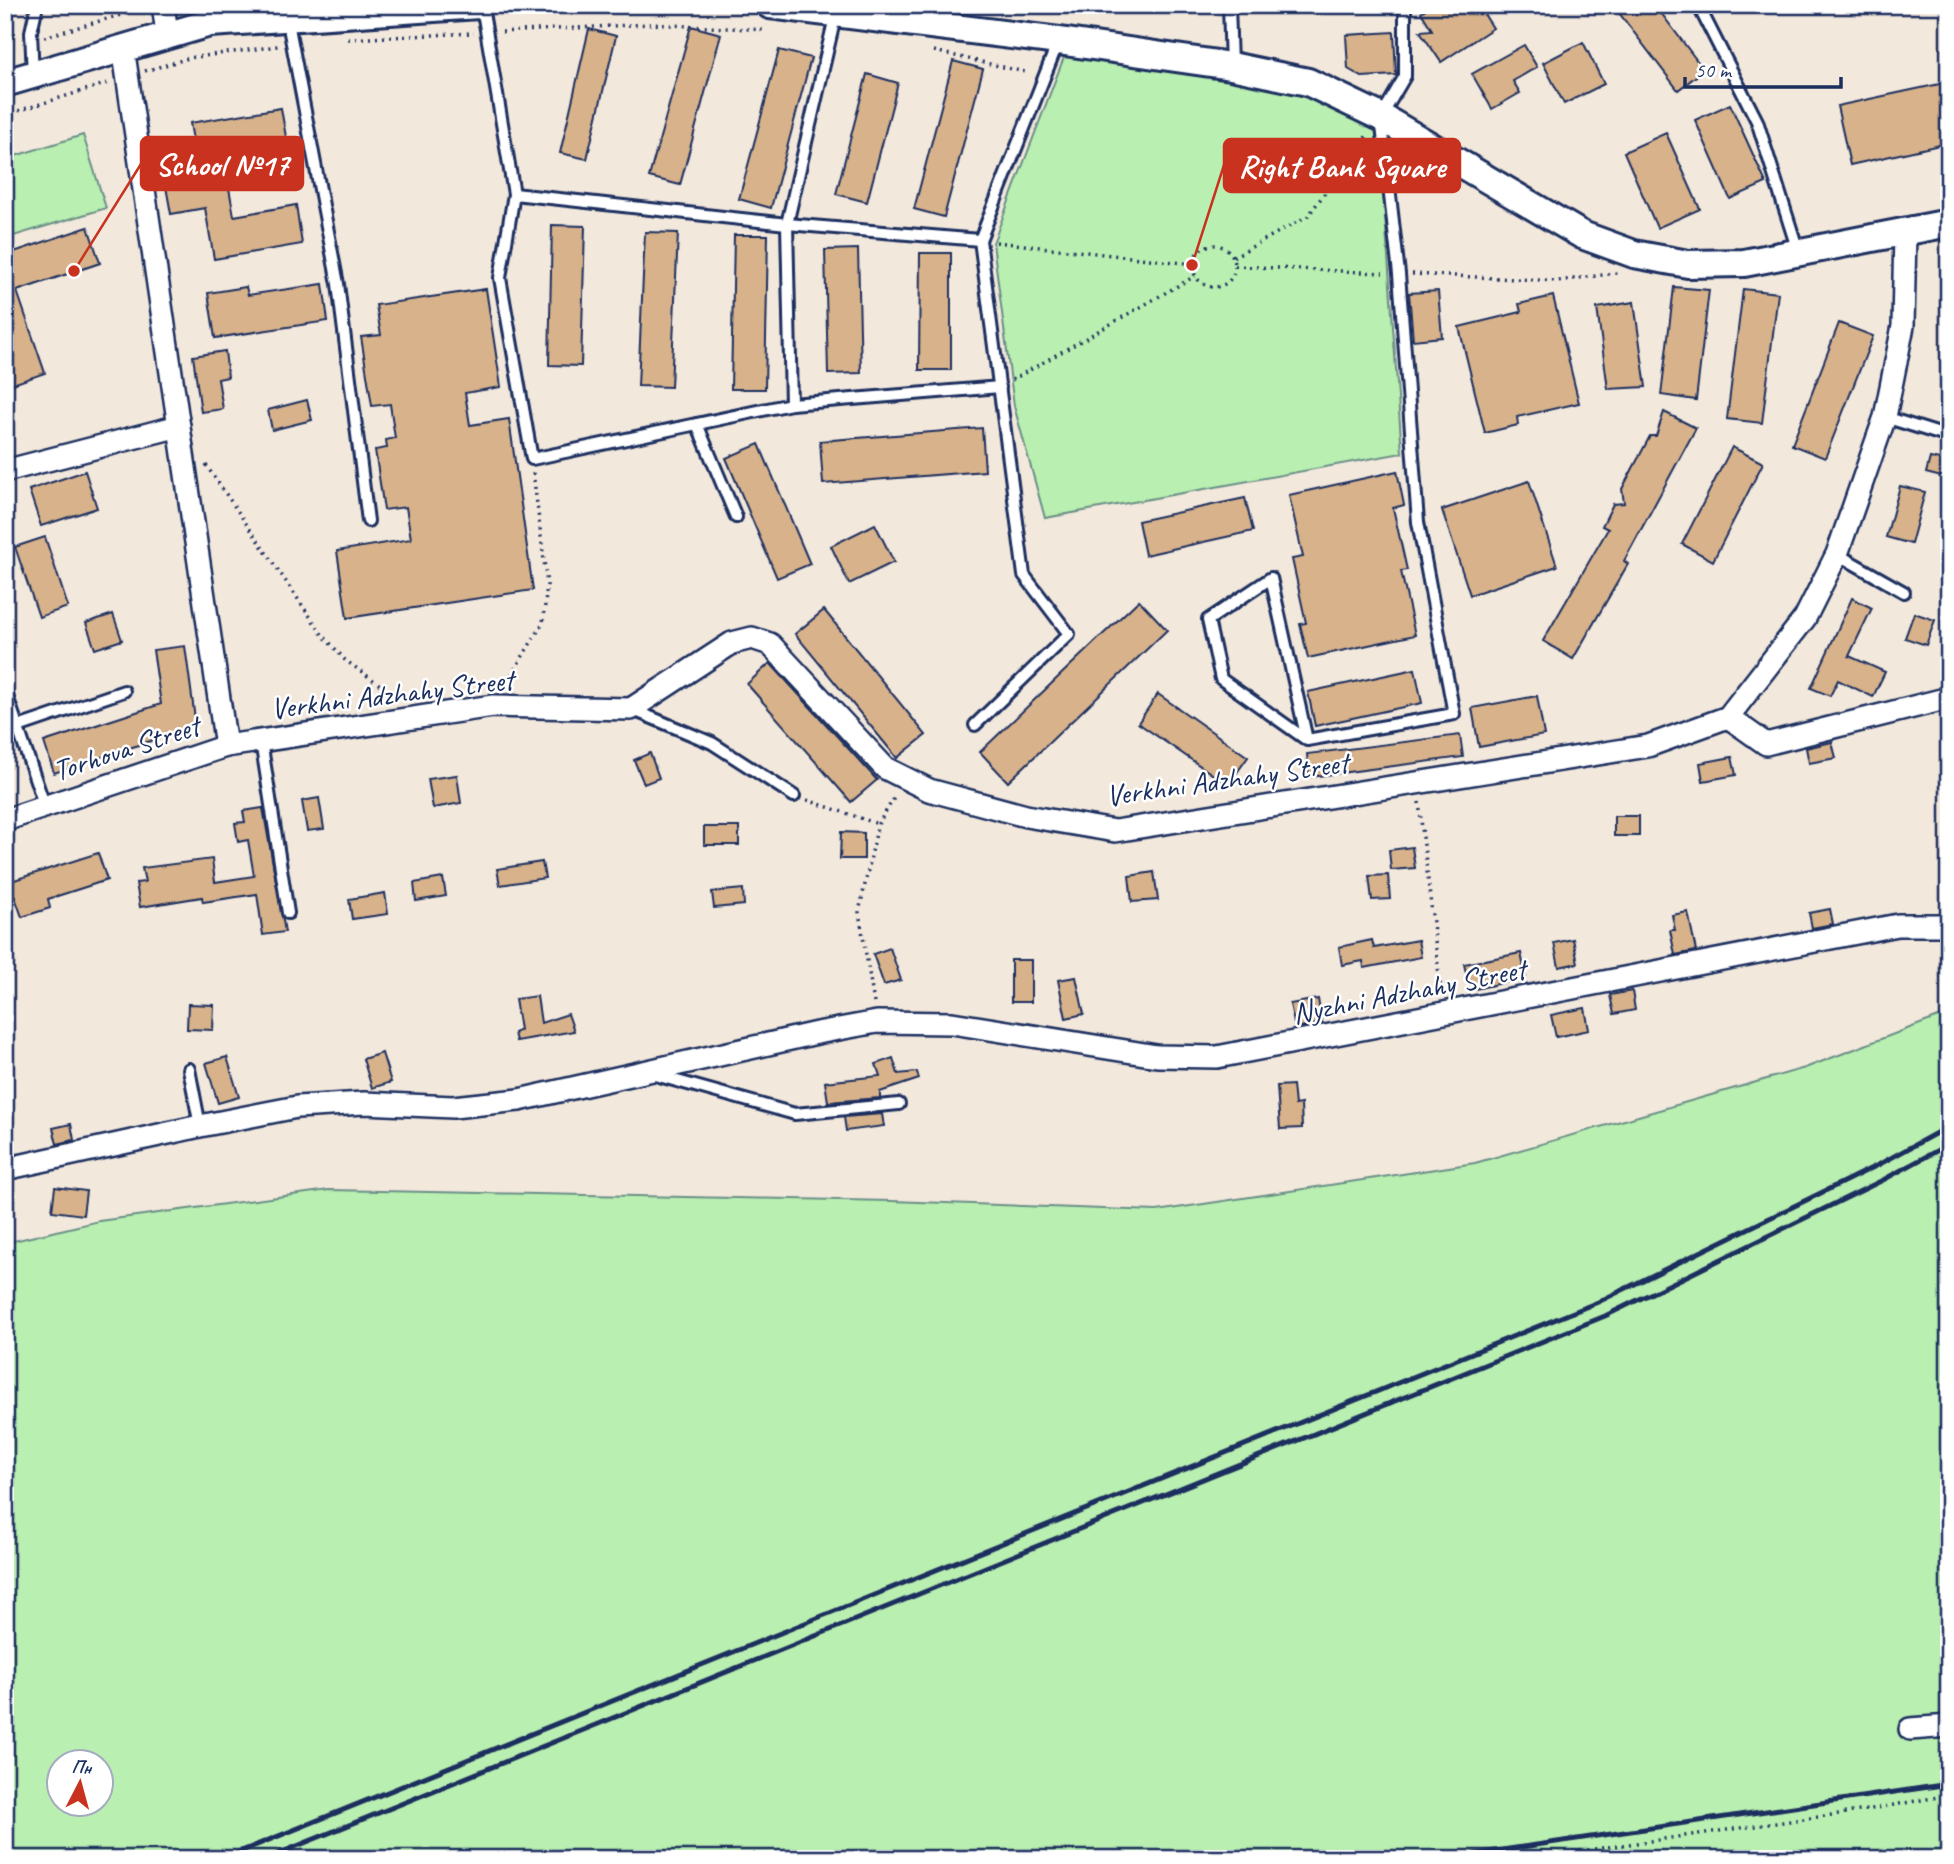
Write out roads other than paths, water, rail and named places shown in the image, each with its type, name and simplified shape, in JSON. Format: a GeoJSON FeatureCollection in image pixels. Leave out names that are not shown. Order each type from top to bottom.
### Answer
{"type":"FeatureCollection","features":[{"type":"Feature","properties":{"kind":"street"},"geometry":{"type":"LineString","coordinates":[[163,5],[167,33]]}},
{"type":"Feature","properties":{"kind":"street"},"geometry":{"type":"LineString","coordinates":[[5,83],[167,33],[210,23],[481,5]]}},
{"type":"Feature","properties":{"kind":"street"},"geometry":{"type":"LineString","coordinates":[[769,18],[836,13],[1231,66],[1308,82],[1381,117],[1581,235],[1633,254],[1688,264],[1744,264],[1949,223]]}},
{"type":"Feature","properties":{"kind":"street"},"geometry":{"type":"LineString","coordinates":[[123,47],[226,746]]}},
{"type":"Feature","properties":{"kind":"street"},"geometry":{"type":"LineString","coordinates":[[1905,232],[1903,326],[1885,417],[1837,554],[1805,618],[1728,717],[1766,744],[1949,698]]}},
{"type":"Feature","properties":{"kind":"street"},"geometry":{"type":"LineString","coordinates":[[5,471],[179,426]]}},
{"type":"Feature","properties":{"kind":"street","name":"Verkhni Adzhahy Street"},"geometry":{"type":"LineString","coordinates":[[226,746],[493,706],[631,709],[732,643],[752,638],[770,644],[885,768],[905,780],[929,790],[1026,816],[1115,831],[1648,746],[1728,717]]}},
{"type":"Feature","properties":{"kind":"street","name":"Torhova Street"},"geometry":{"type":"LineString","coordinates":[[5,820],[226,746]]}},
{"type":"Feature","properties":{"kind":"street","name":"Nyzhni Adzhahy Street"},"geometry":{"type":"LineString","coordinates":[[648,1073],[817,1033],[877,1022],[952,1023],[1157,1056],[1217,1057],[1898,925],[1949,925]]}},
{"type":"Feature","properties":{"kind":"street"},"geometry":{"type":"LineString","coordinates":[[5,1170],[200,1125],[297,1107],[364,1103],[453,1107],[519,1101],[648,1073]]}},
{"type":"Feature","properties":{"kind":"street"},"geometry":{"type":"LineString","coordinates":[[1910,1729],[1949,1726]]}},
{"type":"Feature","properties":{"kind":"lane"},"geometry":{"type":"LineString","coordinates":[[33,75],[30,41],[37,5]]}},
{"type":"Feature","properties":{"kind":"lane"},"geometry":{"type":"LineString","coordinates":[[481,5],[514,194],[500,278],[531,460],[791,404],[999,387]]}},
{"type":"Feature","properties":{"kind":"lane"},"geometry":{"type":"LineString","coordinates":[[1229,5],[1231,66]]}},
{"type":"Feature","properties":{"kind":"lane"},"geometry":{"type":"LineString","coordinates":[[1307,740],[1271,578],[1208,620],[1221,679],[1307,740],[1454,714],[1418,522],[1399,274],[1381,117],[1405,76],[1405,5]]}},
{"type":"Feature","properties":{"kind":"lane"},"geometry":{"type":"LineString","coordinates":[[1698,5],[1757,121],[1798,253]]}},
{"type":"Feature","properties":{"kind":"lane"},"geometry":{"type":"LineString","coordinates":[[791,404],[787,224],[836,13]]}},
{"type":"Feature","properties":{"kind":"lane"},"geometry":{"type":"LineString","coordinates":[[287,16],[338,284],[369,522]]}},
{"type":"Feature","properties":{"kind":"lane"},"geometry":{"type":"LineString","coordinates":[[975,725],[1069,635],[1024,575],[981,240],[1059,41]]}},
{"type":"Feature","properties":{"kind":"lane"},"geometry":{"type":"LineString","coordinates":[[514,194],[787,224],[981,240]]}},
{"type":"Feature","properties":{"kind":"lane"},"geometry":{"type":"LineString","coordinates":[[1885,417],[1949,437]]}},
{"type":"Feature","properties":{"kind":"lane"},"geometry":{"type":"LineString","coordinates":[[697,424],[736,517]]}},
{"type":"Feature","properties":{"kind":"lane"},"geometry":{"type":"LineString","coordinates":[[1837,554],[1904,592]]}},
{"type":"Feature","properties":{"kind":"lane"},"geometry":{"type":"LineString","coordinates":[[5,690],[45,807]]}},
{"type":"Feature","properties":{"kind":"lane"},"geometry":{"type":"LineString","coordinates":[[18,727],[124,691]]}},
{"type":"Feature","properties":{"kind":"lane"},"geometry":{"type":"LineString","coordinates":[[631,709],[712,743],[794,796]]}},
{"type":"Feature","properties":{"kind":"lane"},"geometry":{"type":"LineString","coordinates":[[261,741],[288,913]]}},
{"type":"Feature","properties":{"kind":"lane"},"geometry":{"type":"LineString","coordinates":[[189,1069],[200,1125]]}},
{"type":"Feature","properties":{"kind":"lane"},"geometry":{"type":"LineString","coordinates":[[648,1073],[795,1114],[898,1104]]}},
{"type":"Feature","properties":{"kind":"railway"},"geometry":{"type":"LineString","coordinates":[[222,1859],[1598,1302],[1878,1165],[1949,1126]]}},
{"type":"Feature","properties":{"kind":"railway"},"geometry":{"type":"LineString","coordinates":[[265,1859],[1605,1316],[1885,1179],[1949,1144]]}},
{"type":"Feature","properties":{"kind":"railway"},"geometry":{"type":"LineString","coordinates":[[1441,1859],[1949,1784]]}},
{"type":"Feature","properties":{"kind":"place","name":"Right Bank Square"},"geometry":{"type":"Point","coordinates":[1192,265]}},
{"type":"Feature","properties":{"kind":"place","name":"School №17"},"geometry":{"type":"Point","coordinates":[74,271]}}]}
